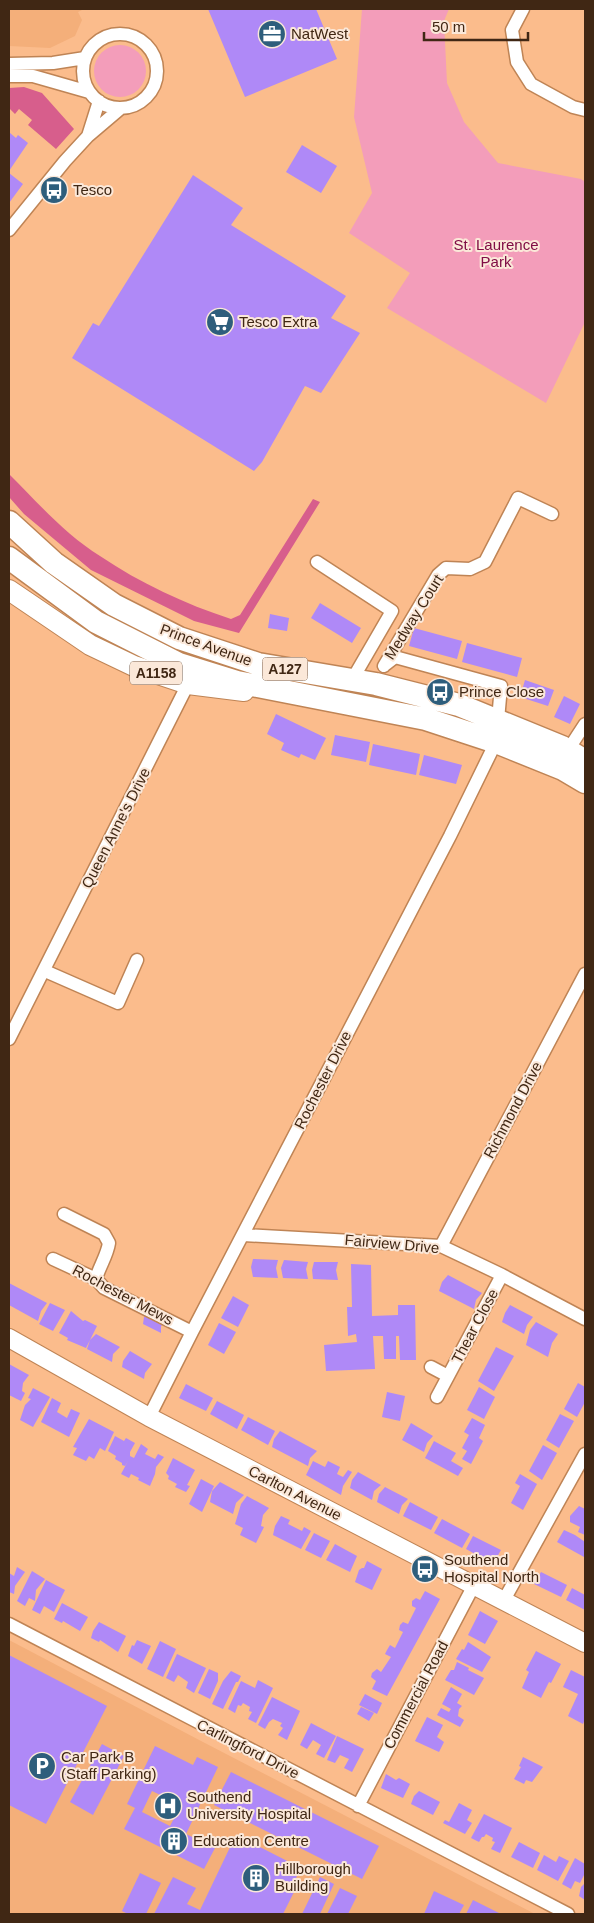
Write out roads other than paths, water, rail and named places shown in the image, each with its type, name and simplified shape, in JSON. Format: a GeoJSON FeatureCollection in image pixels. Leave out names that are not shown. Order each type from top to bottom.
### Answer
{"type":"FeatureCollection","features":[{"type":"Feature","properties":{"kind":"highway","name":"Prince Avenue"},"geometry":{"type":"LineString","coordinates":[[9,522],[54,563],[114,605],[180,638],[258,664],[352,680],[380,675],[498,720],[576,756]]}},
{"type":"Feature","properties":{"kind":"highway","name":"Prince Avenue"},"geometry":{"type":"LineString","coordinates":[[9,558],[96,622],[179,664],[237,682],[426,719],[496,742],[563,769],[585,782]]}},
{"type":"Feature","properties":{"kind":"main road","name":"Prince Avenue"},"geometry":{"type":"LineString","coordinates":[[9,590],[90,645],[134,666],[188,684],[324,699]]}},
{"type":"Feature","properties":{"kind":"street"},"geometry":{"type":"LineString","coordinates":[[523,9],[512,30],[517,62],[532,84],[552,97],[573,107],[585,110]]}},
{"type":"Feature","properties":{"kind":"street"},"geometry":{"type":"LineString","coordinates":[[9,230],[35,196],[88,136],[121,108],[138,103],[151,90],[156,80],[156,68],[150,49],[133,36],[114,34],[104,37],[96,43],[85,58],[83,74],[89,92]]}},
{"type":"Feature","properties":{"kind":"street"},"geometry":{"type":"LineString","coordinates":[[9,64],[53,63],[85,58]]}},
{"type":"Feature","properties":{"kind":"street"},"geometry":{"type":"LineString","coordinates":[[9,76],[33,76],[89,92],[99,101],[109,106],[121,108]]}},
{"type":"Feature","properties":{"kind":"street"},"geometry":{"type":"LineString","coordinates":[[88,136],[99,101]]}},
{"type":"Feature","properties":{"kind":"street","name":"Medway Court"},"geometry":{"type":"LineString","coordinates":[[380,675],[438,575],[446,568],[470,569],[485,562],[518,498],[552,514]]}},
{"type":"Feature","properties":{"kind":"street"},"geometry":{"type":"LineString","coordinates":[[317,562],[392,611],[352,680]]}},
{"type":"Feature","properties":{"kind":"street","name":"Prince Avenue"},"geometry":{"type":"LineString","coordinates":[[380,675],[395,657],[501,686],[498,720]]}},
{"type":"Feature","properties":{"kind":"street","name":"Queen Anne's Drive"},"geometry":{"type":"LineString","coordinates":[[9,1039],[188,684]]}},
{"type":"Feature","properties":{"kind":"street","name":"Prince Avenue"},"geometry":{"type":"LineString","coordinates":[[576,756],[585,724]]}},
{"type":"Feature","properties":{"kind":"street","name":"Rochester Drive"},"geometry":{"type":"LineString","coordinates":[[149,1417],[450,836],[496,742]]}},
{"type":"Feature","properties":{"kind":"street"},"geometry":{"type":"LineString","coordinates":[[44,971],[118,1003],[137,960]]}},
{"type":"Feature","properties":{"kind":"street","name":"Richmond Drive"},"geometry":{"type":"LineString","coordinates":[[441,1246],[585,974]]}},
{"type":"Feature","properties":{"kind":"street"},"geometry":{"type":"LineString","coordinates":[[64,1214],[104,1234],[109,1243],[96,1280]]}},
{"type":"Feature","properties":{"kind":"street","name":"Fairview Drive"},"geometry":{"type":"LineString","coordinates":[[243,1235],[441,1246],[502,1275],[585,1319]]}},
{"type":"Feature","properties":{"kind":"street","name":"Rochester Mews"},"geometry":{"type":"LineString","coordinates":[[53,1259],[96,1280],[104,1288],[192,1332]]}},
{"type":"Feature","properties":{"kind":"street","name":"Thear Close"},"geometry":{"type":"LineString","coordinates":[[437,1396],[502,1275]]}},
{"type":"Feature","properties":{"kind":"street","name":"Carlton Avenue"},"geometry":{"type":"LineString","coordinates":[[9,1338],[149,1417],[585,1642]]}},
{"type":"Feature","properties":{"kind":"street","name":"Thear Close"},"geometry":{"type":"LineString","coordinates":[[431,1367],[448,1376]]}},
{"type":"Feature","properties":{"kind":"street"},"geometry":{"type":"LineString","coordinates":[[504,1600],[585,1454]]}},
{"type":"Feature","properties":{"kind":"street","name":"Commercial Road"},"geometry":{"type":"LineString","coordinates":[[358,1806],[474,1585]]}},
{"type":"Feature","properties":{"kind":"street","name":"Carlingford Drive"},"geometry":{"type":"LineString","coordinates":[[9,1624],[568,1914]]}},
{"type":"Feature","properties":{"kind":"place","name":"NatWest"},"geometry":{"type":"Point","coordinates":[272,34]}},
{"type":"Feature","properties":{"kind":"place","name":"Tesco"},"geometry":{"type":"Point","coordinates":[54,190]}},
{"type":"Feature","properties":{"kind":"place","name":"Tesco Extra"},"geometry":{"type":"Point","coordinates":[220,322]}},
{"type":"Feature","properties":{"kind":"place","name":"Prince Close"},"geometry":{"type":"Point","coordinates":[440,692]}},
{"type":"Feature","properties":{"kind":"place","name":"Southend Hospital North"},"geometry":{"type":"Point","coordinates":[425,1569]}},
{"type":"Feature","properties":{"kind":"place","name":"Car Park B (Staff Parking)"},"geometry":{"type":"Point","coordinates":[42,1766]}},
{"type":"Feature","properties":{"kind":"place","name":"Southend University Hospital"},"geometry":{"type":"Point","coordinates":[168,1806]}},
{"type":"Feature","properties":{"kind":"place","name":"Education Centre"},"geometry":{"type":"Point","coordinates":[174,1841]}},
{"type":"Feature","properties":{"kind":"place","name":"Hillborough Building"},"geometry":{"type":"Point","coordinates":[256,1878]}},
{"type":"Feature","properties":{"kind":"park label","name":"St. Laurence Park"},"geometry":{"type":"Point","coordinates":[496,254]}}]}
